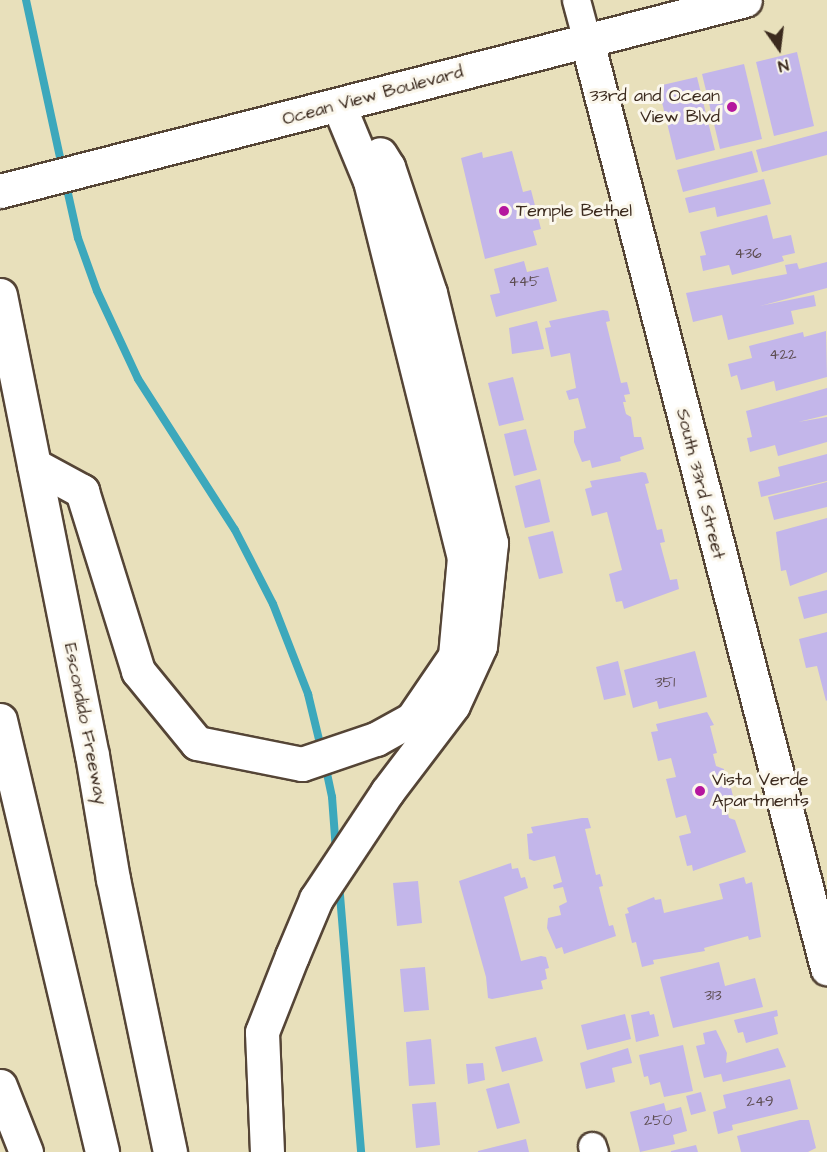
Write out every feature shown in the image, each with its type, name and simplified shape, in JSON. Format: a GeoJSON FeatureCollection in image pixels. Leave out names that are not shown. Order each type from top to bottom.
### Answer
{"type":"FeatureCollection","features":[{"type":"Feature","properties":{"kind":"main road","name":"Ocean View Boulevard"},"geometry":{"type":"LineString","coordinates":[[0,191],[339,106],[745,0]]}},
{"type":"Feature","properties":{"kind":"main road","name":"South 33rd Street"},"geometry":{"type":"LineString","coordinates":[[587,41],[827,968]]}},
{"type":"Feature","properties":{"kind":"main road"},"geometry":{"type":"LineString","coordinates":[[34,465],[82,491],[138,671],[197,742],[302,764],[376,739],[412,719],[455,656],[464,558],[370,181],[339,106]]}},
{"type":"Feature","properties":{"kind":"main road"},"geometry":{"type":"LineString","coordinates":[[267,1152],[262,1032],[316,899],[387,792],[453,705],[480,646],[491,543],[430,293],[388,167],[339,106]]}},
{"type":"Feature","properties":{"kind":"main road","name":"Escondido Freeway"},"geometry":{"type":"LineString","coordinates":[[0,295],[113,879],[170,1152]]}},
{"type":"Feature","properties":{"kind":"main road"},"geometry":{"type":"LineString","coordinates":[[0,720],[102,1152]]}},
{"type":"Feature","properties":{"kind":"main road"},"geometry":{"type":"LineString","coordinates":[[0,1086],[26,1152]]}},
{"type":"Feature","properties":{"kind":"street","name":"South 33rd Street"},"geometry":{"type":"LineString","coordinates":[[576,0],[587,41]]}},
{"type":"Feature","properties":{"kind":"building","name":"33rd and Ocean View Blvd"},"geometry":{"type":"Polygon","coordinates":[[[797,52],[814,126],[774,136],[756,62],[797,52]]]}},
{"type":"Feature","properties":{"kind":"building","name":"33rd and Ocean View Blvd"},"geometry":{"type":"Polygon","coordinates":[[[744,64],[762,139],[720,149],[702,74],[744,64]]]}},
{"type":"Feature","properties":{"kind":"building","name":"33rd and Ocean View Blvd"},"geometry":{"type":"Polygon","coordinates":[[[697,77],[715,150],[676,160],[658,86],[697,77]]]}},
{"type":"Feature","properties":{"kind":"building","name":"33rd and Ocean View Blvd"},"geometry":{"type":"Polygon","coordinates":[[[827,131],[827,155],[762,172],[756,150],[827,131]]]}},
{"type":"Feature","properties":{"kind":"building","name":"Temple Bethel"},"geometry":{"type":"Polygon","coordinates":[[[512,151],[523,192],[531,190],[541,229],[533,231],[537,245],[485,259],[461,158],[482,152],[483,158],[512,151]]]}},
{"type":"Feature","properties":{"kind":"building","name":"33rd and Ocean View Blvd"},"geometry":{"type":"Polygon","coordinates":[[[752,151],[758,172],[683,192],[677,170],[752,151]]]}},
{"type":"Feature","properties":{"kind":"building"},"geometry":{"type":"Polygon","coordinates":[[[764,179],[771,204],[717,217],[715,207],[689,213],[685,198],[764,179]]]}},
{"type":"Feature","properties":{"kind":"building"},"geometry":{"type":"Polygon","coordinates":[[[767,215],[773,239],[791,235],[795,253],[782,256],[784,261],[732,275],[729,265],[703,271],[700,256],[706,255],[700,232],[767,215]]]}},
{"type":"Feature","properties":{"kind":"building"},"geometry":{"type":"Polygon","coordinates":[[[524,261],[527,272],[548,267],[557,301],[496,317],[490,295],[500,293],[494,269],[524,261]]]}},
{"type":"Feature","properties":{"kind":"building"},"geometry":{"type":"Polygon","coordinates":[[[827,262],[827,288],[760,306],[814,295],[816,306],[791,311],[794,324],[728,340],[722,315],[693,322],[686,293],[787,274],[785,265],[797,263],[799,269],[827,262]]]}},
{"type":"Feature","properties":{"kind":"building"},"geometry":{"type":"Polygon","coordinates":[[[603,310],[608,311],[610,321],[606,322],[621,383],[627,382],[630,394],[624,395],[626,414],[631,417],[634,437],[641,437],[644,449],[620,457],[621,461],[592,468],[590,460],[582,462],[574,442],[574,431],[586,428],[578,398],[569,400],[566,391],[576,388],[570,353],[551,357],[545,328],[551,327],[549,321],[603,310]]]}},
{"type":"Feature","properties":{"kind":"building"},"geometry":{"type":"Polygon","coordinates":[[[537,321],[544,349],[512,354],[509,328],[537,321]]]}},
{"type":"Feature","properties":{"kind":"building"},"geometry":{"type":"Polygon","coordinates":[[[826,331],[827,377],[776,391],[774,381],[741,390],[737,375],[731,377],[728,364],[752,358],[749,346],[803,332],[804,337],[826,331]]]}},
{"type":"Feature","properties":{"kind":"building"},"geometry":{"type":"Polygon","coordinates":[[[513,377],[524,420],[499,426],[488,383],[513,377]]]}},
{"type":"Feature","properties":{"kind":"building"},"geometry":{"type":"Polygon","coordinates":[[[827,388],[827,415],[798,422],[827,417],[827,442],[778,456],[775,445],[750,452],[747,438],[752,437],[746,411],[827,388]]]}},
{"type":"Feature","properties":{"kind":"building"},"geometry":{"type":"Polygon","coordinates":[[[526,429],[537,470],[514,476],[504,434],[526,429]]]}},
{"type":"Feature","properties":{"kind":"building"},"geometry":{"type":"Polygon","coordinates":[[[827,454],[827,481],[761,497],[758,482],[780,476],[778,467],[827,454]]]}},
{"type":"Feature","properties":{"kind":"building"},"geometry":{"type":"Polygon","coordinates":[[[646,473],[649,483],[645,484],[657,530],[662,529],[665,542],[660,543],[670,580],[677,579],[679,589],[624,609],[622,601],[616,602],[609,574],[622,570],[607,512],[592,516],[585,489],[592,487],[590,481],[646,473]]]}},
{"type":"Feature","properties":{"kind":"building"},"geometry":{"type":"Polygon","coordinates":[[[540,479],[550,522],[525,528],[515,486],[540,479]]]}},
{"type":"Feature","properties":{"kind":"building"},"geometry":{"type":"Polygon","coordinates":[[[827,482],[827,507],[774,520],[768,497],[827,482]]]}},
{"type":"Feature","properties":{"kind":"building"},"geometry":{"type":"Polygon","coordinates":[[[827,518],[827,572],[790,586],[786,570],[781,571],[776,532],[827,518]]]}},
{"type":"Feature","properties":{"kind":"building"},"geometry":{"type":"Polygon","coordinates":[[[553,531],[563,573],[539,579],[528,537],[553,531]]]}},
{"type":"Feature","properties":{"kind":"building"},"geometry":{"type":"Polygon","coordinates":[[[827,590],[827,613],[804,619],[798,597],[827,590]]]}},
{"type":"Feature","properties":{"kind":"building"},"geometry":{"type":"Polygon","coordinates":[[[827,632],[826,701],[817,666],[806,668],[799,639],[827,632]]]}},
{"type":"Feature","properties":{"kind":"building"},"geometry":{"type":"Polygon","coordinates":[[[695,651],[707,697],[659,709],[657,701],[633,708],[624,670],[695,651]]]}},
{"type":"Feature","properties":{"kind":"building"},"geometry":{"type":"Polygon","coordinates":[[[618,661],[626,695],[604,700],[596,667],[618,661]]]}},
{"type":"Feature","properties":{"kind":"building","name":"Vista Verde Apartments"},"geometry":{"type":"Polygon","coordinates":[[[707,712],[714,725],[710,726],[717,753],[713,754],[716,766],[724,769],[725,785],[730,784],[733,796],[726,805],[729,818],[735,820],[746,852],[693,871],[692,865],[687,866],[679,836],[691,833],[686,815],[676,818],[666,779],[676,777],[671,758],[658,761],[651,732],[658,731],[656,724],[707,712]]]}},
{"type":"Feature","properties":{"kind":"building"},"geometry":{"type":"Polygon","coordinates":[[[588,818],[591,828],[585,829],[596,875],[600,874],[603,886],[599,887],[609,926],[613,925],[616,936],[564,954],[562,947],[556,949],[547,928],[548,918],[561,915],[559,906],[567,902],[563,887],[554,889],[553,885],[562,882],[555,856],[534,861],[529,859],[527,834],[533,833],[531,827],[588,818]]]}},
{"type":"Feature","properties":{"kind":"building"},"geometry":{"type":"Polygon","coordinates":[[[511,863],[512,869],[518,868],[521,878],[525,877],[528,888],[504,897],[521,961],[546,957],[549,968],[545,969],[547,979],[541,981],[543,989],[492,999],[488,998],[486,977],[459,881],[511,863]]]}},
{"type":"Feature","properties":{"kind":"building"},"geometry":{"type":"Polygon","coordinates":[[[744,877],[746,884],[752,882],[761,937],[749,940],[748,936],[704,948],[705,951],[653,960],[654,964],[642,967],[636,942],[632,943],[625,914],[629,913],[627,908],[654,897],[655,900],[661,899],[664,913],[723,899],[719,884],[744,877]]]}},
{"type":"Feature","properties":{"kind":"building"},"geometry":{"type":"Polygon","coordinates":[[[418,881],[422,923],[397,926],[393,883],[418,881]]]}},
{"type":"Feature","properties":{"kind":"building"},"geometry":{"type":"Polygon","coordinates":[[[719,962],[725,986],[755,978],[763,1007],[673,1028],[660,977],[719,962]]]}},
{"type":"Feature","properties":{"kind":"building"},"geometry":{"type":"Polygon","coordinates":[[[425,967],[429,1010],[404,1012],[400,969],[425,967]]]}},
{"type":"Feature","properties":{"kind":"building"},"geometry":{"type":"Polygon","coordinates":[[[777,1010],[778,1016],[774,1017],[778,1034],[746,1043],[743,1032],[738,1033],[734,1020],[777,1010]]]}},
{"type":"Feature","properties":{"kind":"building"},"geometry":{"type":"Polygon","coordinates":[[[649,1011],[650,1015],[654,1014],[659,1036],[636,1042],[631,1015],[649,1011]]]}},
{"type":"Feature","properties":{"kind":"building"},"geometry":{"type":"Polygon","coordinates":[[[625,1014],[631,1039],[587,1050],[581,1025],[625,1014]]]}},
{"type":"Feature","properties":{"kind":"building"},"geometry":{"type":"Polygon","coordinates":[[[716,1030],[727,1053],[726,1063],[778,1048],[786,1067],[723,1082],[721,1074],[704,1078],[696,1046],[705,1044],[703,1033],[716,1030]]]}},
{"type":"Feature","properties":{"kind":"building"},"geometry":{"type":"Polygon","coordinates":[[[536,1037],[543,1061],[502,1072],[495,1047],[536,1037]]]}},
{"type":"Feature","properties":{"kind":"building"},"geometry":{"type":"Polygon","coordinates":[[[431,1039],[435,1084],[409,1086],[406,1042],[431,1039]]]}},
{"type":"Feature","properties":{"kind":"building"},"geometry":{"type":"Polygon","coordinates":[[[683,1045],[693,1091],[664,1097],[660,1082],[650,1085],[648,1076],[644,1077],[639,1055],[683,1045]]]}},
{"type":"Feature","properties":{"kind":"building"},"geometry":{"type":"Polygon","coordinates":[[[628,1048],[632,1063],[612,1068],[615,1082],[586,1089],[580,1063],[628,1048]]]}},
{"type":"Feature","properties":{"kind":"building"},"geometry":{"type":"Polygon","coordinates":[[[483,1063],[485,1080],[468,1084],[466,1064],[483,1063]]]}},
{"type":"Feature","properties":{"kind":"building"},"geometry":{"type":"Polygon","coordinates":[[[790,1079],[798,1109],[732,1125],[733,1130],[718,1134],[713,1112],[726,1108],[723,1095],[790,1079]]]}},
{"type":"Feature","properties":{"kind":"building"},"geometry":{"type":"Polygon","coordinates":[[[509,1083],[520,1123],[497,1129],[486,1089],[509,1083]]]}},
{"type":"Feature","properties":{"kind":"building"},"geometry":{"type":"Polygon","coordinates":[[[701,1092],[706,1111],[691,1115],[686,1096],[701,1092]]]}},
{"type":"Feature","properties":{"kind":"building"},"geometry":{"type":"Polygon","coordinates":[[[436,1102],[440,1145],[416,1148],[412,1104],[436,1102]]]}},
{"type":"Feature","properties":{"kind":"building"},"geometry":{"type":"Polygon","coordinates":[[[664,1103],[666,1111],[681,1107],[687,1131],[673,1135],[675,1144],[640,1152],[630,1112],[664,1103]]]}},
{"type":"Feature","properties":{"kind":"building"},"geometry":{"type":"Polygon","coordinates":[[[800,1120],[809,1120],[816,1148],[808,1152],[741,1152],[737,1136],[800,1120]]]}},
{"type":"Feature","properties":{"kind":"building"},"geometry":{"type":"Polygon","coordinates":[[[526,1139],[529,1152],[478,1152],[478,1151],[526,1139]]]}},
{"type":"Feature","properties":{"kind":"building"},"geometry":{"type":"Polygon","coordinates":[[[696,1145],[698,1152],[671,1152],[671,1151],[696,1145]]]}},
{"type":"Feature","properties":{"kind":"waterway"},"geometry":{"type":"LineString","coordinates":[[26,0],[62,167]]}},
{"type":"Feature","properties":{"kind":"waterway"},"geometry":{"type":"LineString","coordinates":[[65,180],[78,238],[97,291],[138,379],[235,530],[273,604],[308,694],[322,752]]}},
{"type":"Feature","properties":{"kind":"waterway"},"geometry":{"type":"LineString","coordinates":[[325,764],[332,797],[336,850]]}},
{"type":"Feature","properties":{"kind":"waterway"},"geometry":{"type":"LineString","coordinates":[[339,883],[361,1152]]}},
{"type":"Feature","properties":{"kind":"place","name":"33rd and Ocean View Blvd"},"geometry":{"type":"Point","coordinates":[732,107]}},
{"type":"Feature","properties":{"kind":"place","name":"Temple Bethel"},"geometry":{"type":"Point","coordinates":[504,211]}},
{"type":"Feature","properties":{"kind":"place","name":"Vista Verde Apartments"},"geometry":{"type":"Point","coordinates":[700,791]}}]}
